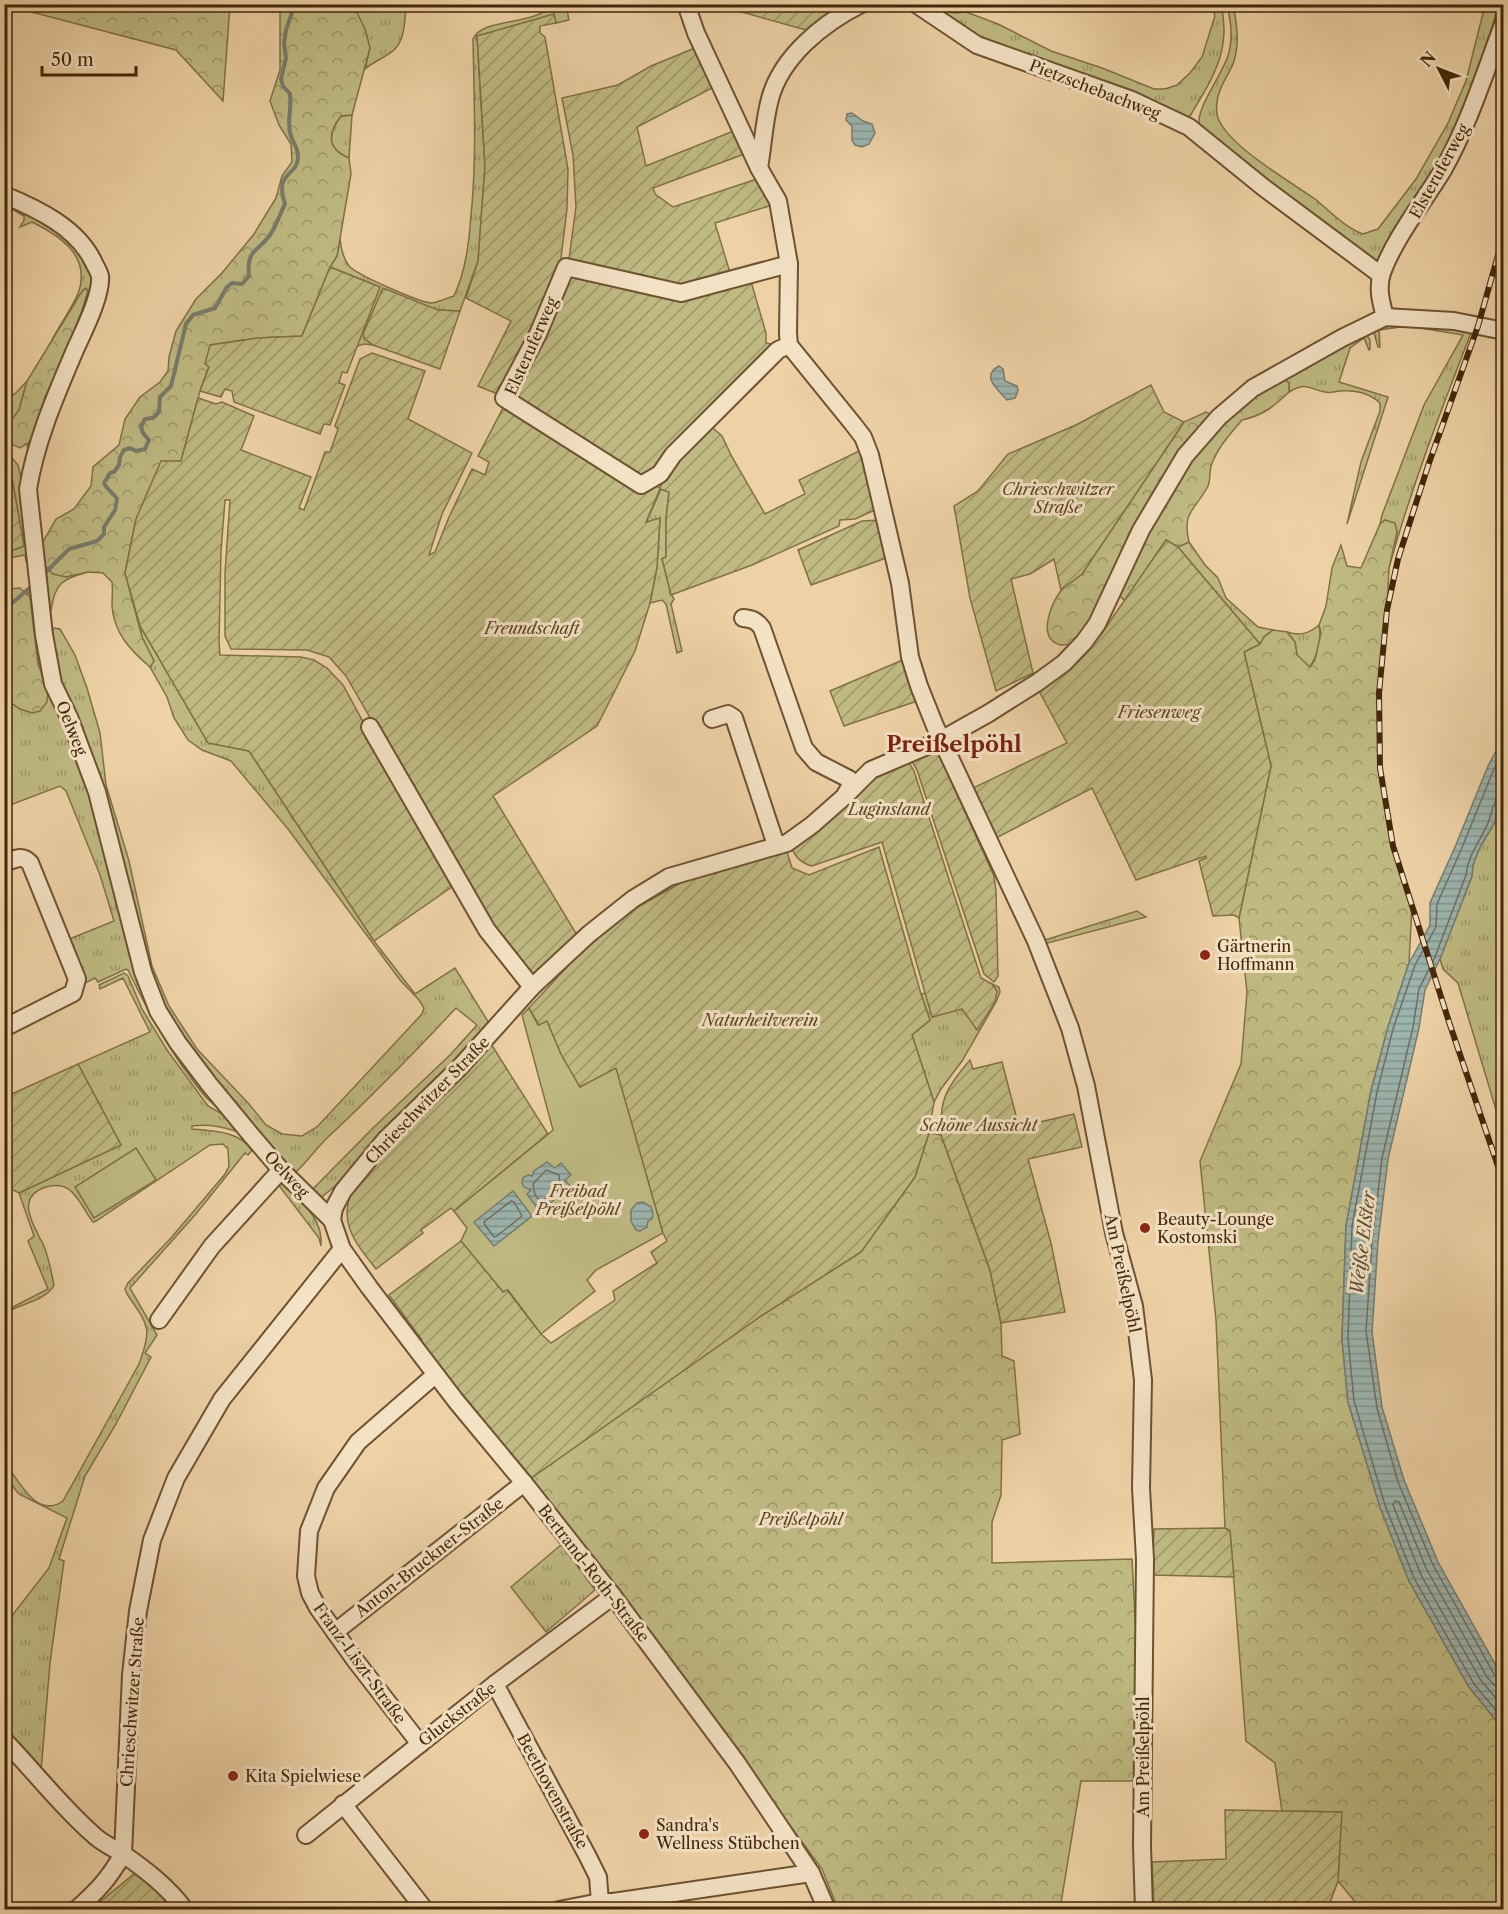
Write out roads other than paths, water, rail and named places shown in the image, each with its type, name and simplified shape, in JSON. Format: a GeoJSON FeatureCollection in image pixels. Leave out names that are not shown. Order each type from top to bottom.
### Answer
{"type":"FeatureCollection","features":[{"type":"Feature","properties":{"kind":"street"},"geometry":{"type":"LineString","coordinates":[[686,4],[696,33],[759,168],[778,201],[789,264],[789,345],[853,424],[870,455],[900,583],[910,657],[941,740]]}},
{"type":"Feature","properties":{"kind":"street"},"geometry":{"type":"LineString","coordinates":[[759,168],[769,100],[779,75],[792,55],[804,44],[861,4]]}},
{"type":"Feature","properties":{"kind":"street","name":"Pietzschebachweg"},"geometry":{"type":"LineString","coordinates":[[916,4],[977,45],[1132,100],[1189,127],[1263,187],[1381,275]]}},
{"type":"Feature","properties":{"kind":"street","name":"Elsteruferweg"},"geometry":{"type":"LineString","coordinates":[[1385,317],[1379,294],[1381,275],[1390,254],[1464,129],[1503,22]]}},
{"type":"Feature","properties":{"kind":"street","name":"Oelweg"},"geometry":{"type":"LineString","coordinates":[[4,195],[59,223],[77,238],[91,256],[100,275],[95,300],[43,427],[31,467],[28,489],[44,635],[53,684],[69,717],[97,792],[143,972],[158,1011],[178,1043],[281,1170],[332,1220],[342,1249]]}},
{"type":"Feature","properties":{"kind":"street","name":"Elsteruferweg"},"geometry":{"type":"LineString","coordinates":[[789,264],[681,293],[566,267],[538,334],[504,399],[641,485],[660,474],[673,455],[778,350],[789,345]]}},
{"type":"Feature","properties":{"kind":"street","name":"Chrieschwitzer Straße"},"geometry":{"type":"LineString","coordinates":[[332,1220],[334,1208],[344,1191],[385,1140],[460,1067],[532,987],[589,934],[633,899],[669,877],[787,843],[845,796],[871,770],[941,740],[989,713],[1064,663],[1097,624],[1141,530],[1185,456],[1219,417],[1253,388],[1342,338],[1385,317],[1454,321],[1503,332]]}},
{"type":"Feature","properties":{"kind":"street"},"geometry":{"type":"LineString","coordinates":[[743,618],[758,622],[762,628],[804,748],[816,762],[849,779],[850,787],[845,796]]}},
{"type":"Feature","properties":{"kind":"street"},"geometry":{"type":"LineString","coordinates":[[712,719],[728,714],[734,718],[776,845]]}},
{"type":"Feature","properties":{"kind":"street"},"geometry":{"type":"LineString","coordinates":[[370,727],[487,930],[532,987]]}},
{"type":"Feature","properties":{"kind":"street","name":"Am Preißelpöhl"},"geometry":{"type":"LineString","coordinates":[[941,740],[1036,941],[1070,1029],[1086,1086],[1114,1233],[1134,1306],[1143,1380],[1141,1488],[1145,1559],[1142,1834],[1144,1910]]}},
{"type":"Feature","properties":{"kind":"street"},"geometry":{"type":"LineString","coordinates":[[4,862],[20,857],[30,863],[77,979],[73,993],[4,1028]]}},
{"type":"Feature","properties":{"kind":"street"},"geometry":{"type":"LineString","coordinates":[[159,1320],[212,1246],[281,1170]]}},
{"type":"Feature","properties":{"kind":"street","name":"Chrieschwitzer Straße"},"geometry":{"type":"LineString","coordinates":[[76,1910],[110,1876],[123,1854],[131,1675],[138,1611],[152,1540],[176,1478],[222,1399],[342,1249]]}},
{"type":"Feature","properties":{"kind":"street","name":"Bertrand-Roth-Straße"},"geometry":{"type":"LineString","coordinates":[[342,1249],[435,1375],[613,1596],[737,1763],[811,1873],[827,1910]]}},
{"type":"Feature","properties":{"kind":"street","name":"Franz-Liszt-Straße"},"geometry":{"type":"LineString","coordinates":[[420,1744],[334,1632],[310,1593],[306,1576],[309,1532],[326,1488],[358,1442],[435,1375]]}},
{"type":"Feature","properties":{"kind":"street","name":"Anton-Bruckner-Straße"},"geometry":{"type":"LineString","coordinates":[[334,1632],[524,1484]]}},
{"type":"Feature","properties":{"kind":"street","name":"Gluckstraße"},"geometry":{"type":"LineString","coordinates":[[306,1835],[495,1684],[613,1596]]}},
{"type":"Feature","properties":{"kind":"street","name":"Beethovenstraße"},"geometry":{"type":"LineString","coordinates":[[495,1684],[598,1877],[600,1902]]}},
{"type":"Feature","properties":{"kind":"street"},"geometry":{"type":"LineString","coordinates":[[4,1740],[54,1797],[95,1836],[123,1854],[172,1893],[184,1910]]}},
{"type":"Feature","properties":{"kind":"street"},"geometry":{"type":"LineString","coordinates":[[344,1804],[425,1910]]}},
{"type":"Feature","properties":{"kind":"street"},"geometry":{"type":"LineString","coordinates":[[559,1910],[600,1902],[811,1873]]}},
{"type":"Feature","properties":{"kind":"water"},"geometry":{"type":"Polygon","coordinates":[[[852,113],[872,124],[875,133],[869,144],[862,147],[855,145],[852,140],[852,126],[846,120],[847,114],[852,113]]]}},
{"type":"Feature","properties":{"kind":"water"},"geometry":{"type":"Polygon","coordinates":[[[999,366],[1003,369],[1005,381],[1017,386],[1018,391],[1015,398],[1007,400],[991,379],[991,374],[999,366]]]}},
{"type":"Feature","properties":{"kind":"water","name":"Weiße Elster"},"geometry":{"type":"Polygon","coordinates":[[[1503,746],[1503,797],[1495,822],[1480,847],[1473,865],[1472,876],[1440,959],[1425,990],[1419,1028],[1388,1159],[1378,1242],[1372,1332],[1382,1407],[1404,1480],[1438,1562],[1503,1676],[1503,1729],[1469,1687],[1409,1581],[1380,1507],[1348,1402],[1342,1339],[1346,1226],[1371,1091],[1388,1027],[1409,963],[1430,925],[1430,903],[1488,766],[1495,753],[1503,746]]]}},
{"type":"Feature","properties":{"kind":"water"},"geometry":{"type":"Polygon","coordinates":[[[547,1162],[555,1168],[561,1163],[571,1175],[565,1180],[570,1186],[540,1212],[527,1194],[531,1190],[524,1187],[522,1183],[523,1178],[528,1175],[532,1176],[534,1171],[547,1162]]]}},
{"type":"Feature","properties":{"kind":"water"},"geometry":{"type":"Polygon","coordinates":[[[513,1191],[532,1216],[494,1246],[474,1222],[513,1191]]]}},
{"type":"Feature","properties":{"kind":"water"},"geometry":{"type":"Polygon","coordinates":[[[643,1202],[651,1207],[653,1214],[647,1227],[640,1231],[636,1230],[631,1221],[631,1210],[637,1203],[643,1202]]]}},
{"type":"Feature","properties":{"kind":"waterway"},"geometry":{"type":"LineString","coordinates":[[43,575],[69,549],[97,541],[104,534],[104,527],[115,510],[117,499],[104,483],[119,465],[124,450],[145,449],[149,440],[141,427],[145,419],[153,418],[159,412],[160,397],[171,386],[186,324],[193,315],[215,308],[227,287],[232,283],[242,284],[249,276],[251,256],[270,235],[285,204],[282,186],[297,164],[298,158],[289,127],[290,94],[283,86],[281,79],[286,58],[284,43],[286,30],[295,4]]}},
{"type":"Feature","properties":{"kind":"waterway"},"geometry":{"type":"LineString","coordinates":[[4,610],[33,585]]}},
{"type":"Feature","properties":{"kind":"railway"},"geometry":{"type":"LineString","coordinates":[[1504,234],[1478,326],[1429,463],[1398,559],[1387,610],[1379,693],[1380,768],[1393,846],[1504,1184]]}},
{"type":"Feature","properties":{"kind":"place","name":"Gärtnerin Hoffmann"},"geometry":{"type":"Point","coordinates":[1205,955]}},
{"type":"Feature","properties":{"kind":"place","name":"Beauty-Lounge Kostomski"},"geometry":{"type":"Point","coordinates":[1145,1228]}},
{"type":"Feature","properties":{"kind":"place","name":"Kita Spielwiese"},"geometry":{"type":"Point","coordinates":[233,1776]}},
{"type":"Feature","properties":{"kind":"place","name":"Sandra's Wellness Stübchen"},"geometry":{"type":"Point","coordinates":[644,1834]}},
{"type":"Feature","properties":{"kind":"district","name":"Preißelpöhl"},"geometry":{"type":"Point","coordinates":[954,744]}},
{"type":"Feature","properties":{"kind":"park label","name":"Freundschaft"},"geometry":{"type":"Point","coordinates":[532,628]}},
{"type":"Feature","properties":{"kind":"park label","name":"Friesenweg"},"geometry":{"type":"Point","coordinates":[1159,712]}},
{"type":"Feature","properties":{"kind":"park label","name":"Luginsland"},"geometry":{"type":"Point","coordinates":[889,809]}},
{"type":"Feature","properties":{"kind":"park label","name":"Naturheilverein"},"geometry":{"type":"Point","coordinates":[760,1020]}},
{"type":"Feature","properties":{"kind":"park label","name":"Schöne Aussicht"},"geometry":{"type":"Point","coordinates":[979,1125]}},
{"type":"Feature","properties":{"kind":"park label","name":"Freibad Preißelpöhl"},"geometry":{"type":"Point","coordinates":[578,1200]}}]}
